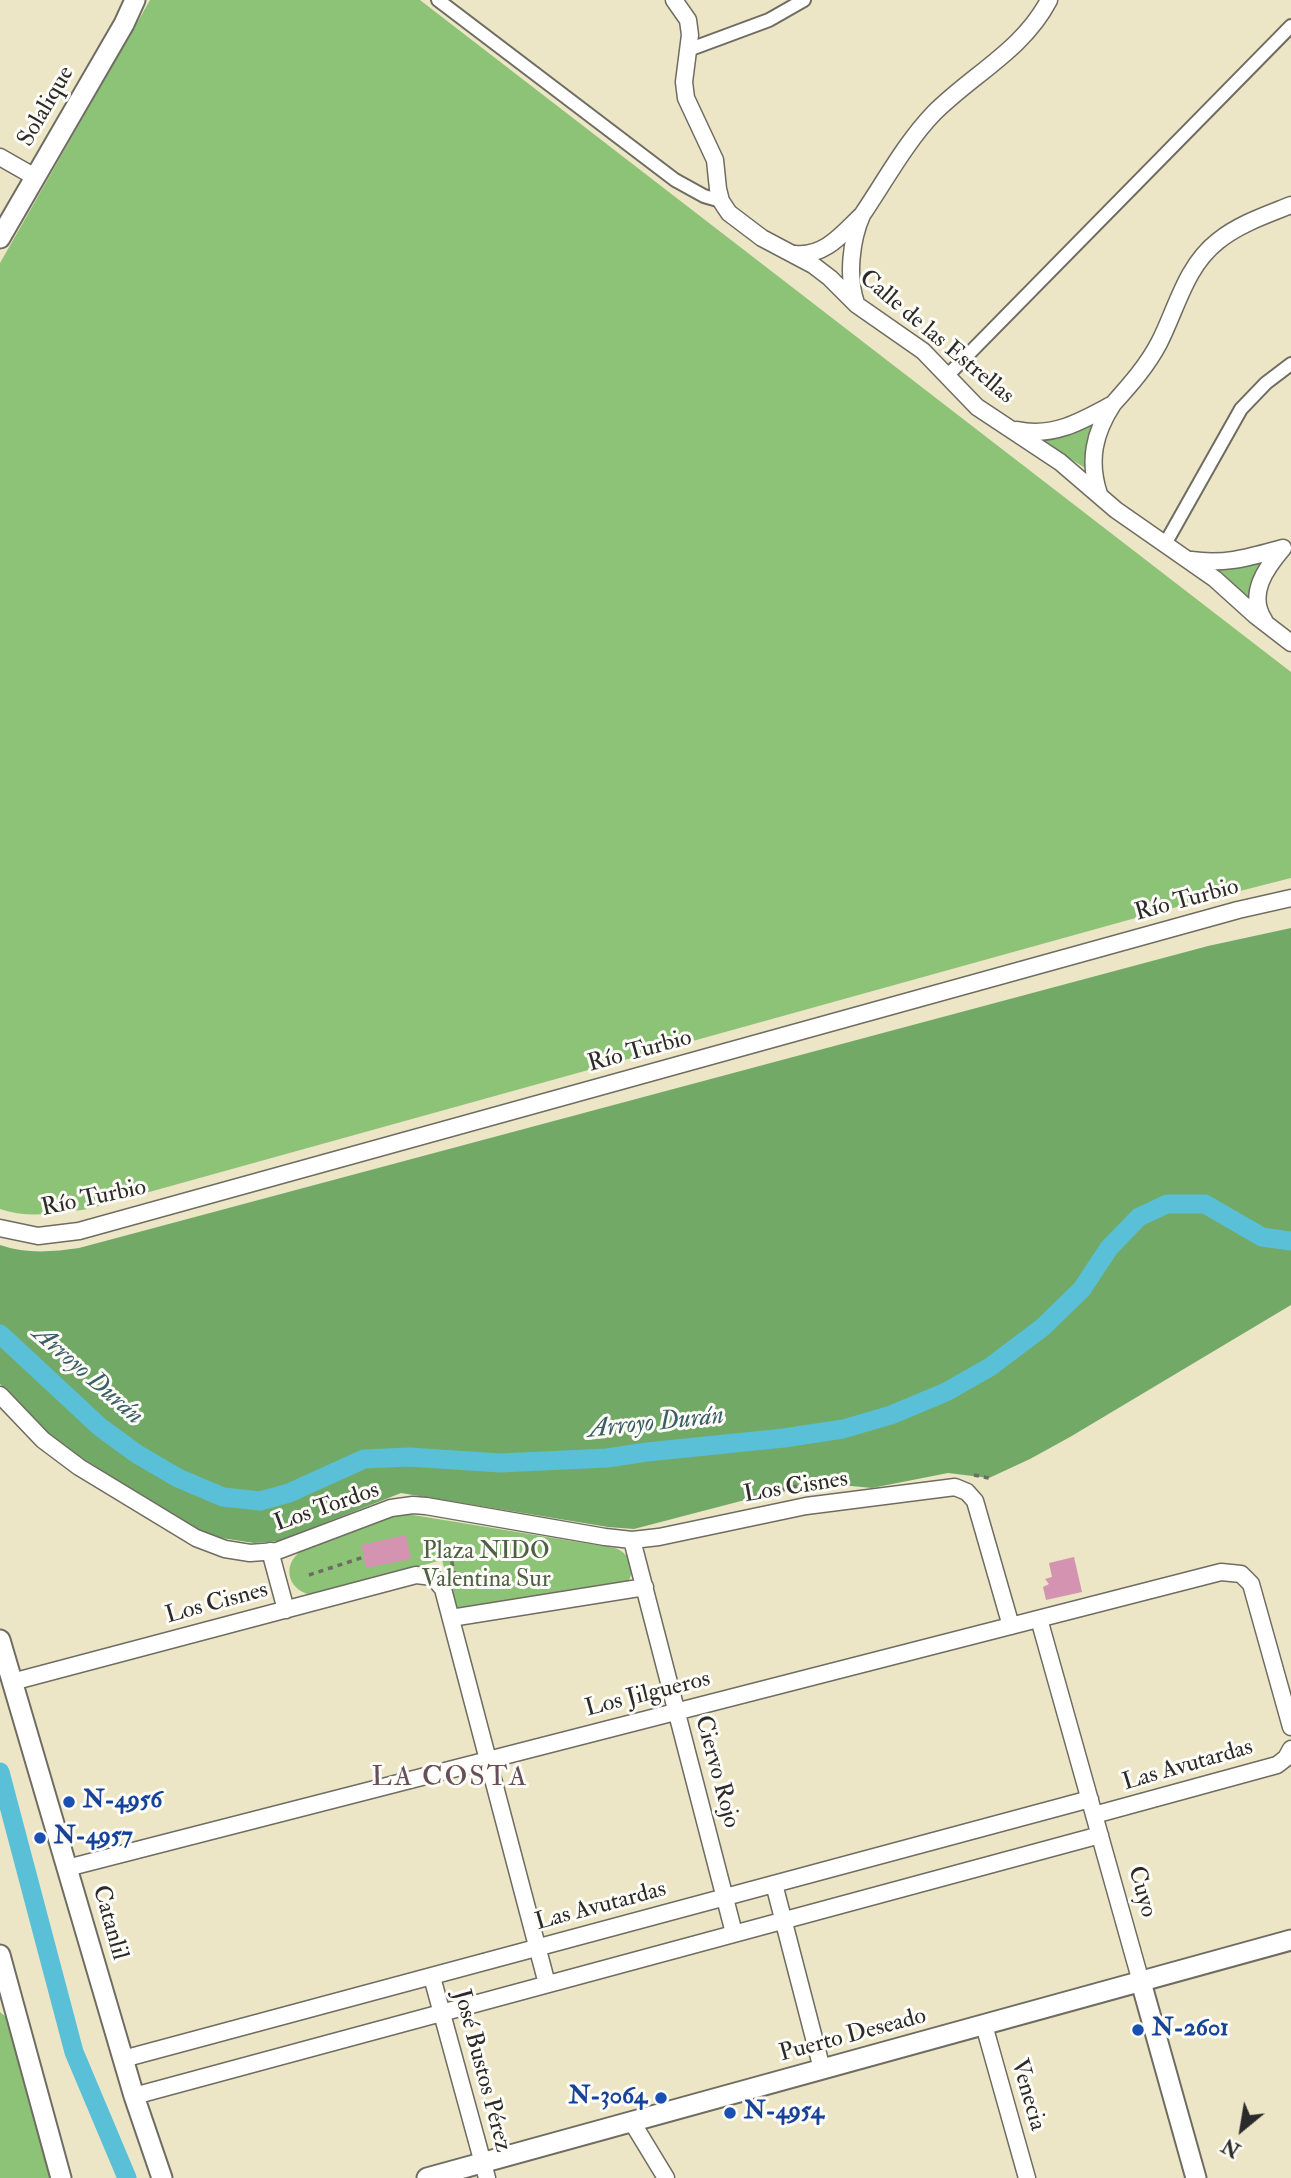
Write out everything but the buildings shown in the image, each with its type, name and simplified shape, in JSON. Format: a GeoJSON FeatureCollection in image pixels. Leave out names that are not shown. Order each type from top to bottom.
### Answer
{"type":"FeatureCollection","features":[{"type":"Feature","properties":{"kind":"street","name":"Solalique"},"geometry":{"type":"LineString","coordinates":[[0,238],[124,24],[134,0]]}},
{"type":"Feature","properties":{"kind":"street"},"geometry":{"type":"LineString","coordinates":[[438,0],[675,180],[721,201]]}},
{"type":"Feature","properties":{"kind":"street"},"geometry":{"type":"LineString","coordinates":[[674,0],[688,20],[690,35],[684,82],[686,98],[715,160],[721,201]]}},
{"type":"Feature","properties":{"kind":"street"},"geometry":{"type":"LineString","coordinates":[[688,50],[769,20],[804,0]]}},
{"type":"Feature","properties":{"kind":"street"},"geometry":{"type":"LineString","coordinates":[[795,254],[810,254],[827,247],[862,215],[925,123],[1016,44],[1037,21],[1049,0]]}},
{"type":"Feature","properties":{"kind":"street"},"geometry":{"type":"LineString","coordinates":[[947,376],[1291,26]]}},
{"type":"Feature","properties":{"kind":"street"},"geometry":{"type":"LineString","coordinates":[[0,157],[35,177]]}},
{"type":"Feature","properties":{"kind":"street","name":"Calle de las Estrellas"},"geometry":{"type":"LineString","coordinates":[[721,201],[729,213],[744,226],[795,254],[831,278],[857,305],[923,351],[977,407],[1060,462],[1100,497],[1222,584],[1291,643]]}},
{"type":"Feature","properties":{"kind":"street"},"geometry":{"type":"LineString","coordinates":[[1100,497],[1093,470],[1094,444],[1103,419],[1152,356],[1182,288],[1202,257],[1233,231],[1291,205]]}},
{"type":"Feature","properties":{"kind":"street"},"geometry":{"type":"LineString","coordinates":[[857,305],[851,276],[856,233],[862,215]]}},
{"type":"Feature","properties":{"kind":"street"},"geometry":{"type":"LineString","coordinates":[[1165,544],[1241,409],[1266,383],[1291,364]]}},
{"type":"Feature","properties":{"kind":"street"},"geometry":{"type":"LineString","coordinates":[[1005,426],[1031,433],[1058,430],[1113,404]]}},
{"type":"Feature","properties":{"kind":"street"},"geometry":{"type":"LineString","coordinates":[[1188,560],[1219,563],[1233,561],[1287,545]]}},
{"type":"Feature","properties":{"kind":"street"},"geometry":{"type":"LineString","coordinates":[[1270,627],[1259,609],[1258,594],[1266,570],[1287,545]]}},
{"type":"Feature","properties":{"kind":"street","name":"Río Turbio"},"geometry":{"type":"LineString","coordinates":[[0,1228],[38,1236],[79,1231],[1238,910],[1291,898]]}},
{"type":"Feature","properties":{"kind":"street","name":"Los Tordos"},"geometry":{"type":"LineString","coordinates":[[0,1395],[43,1440],[67,1458],[196,1538],[225,1549],[270,1551],[288,1548],[391,1508],[413,1505],[632,1540]]}},
{"type":"Feature","properties":{"kind":"street","name":"Los Cisnes"},"geometry":{"type":"LineString","coordinates":[[632,1540],[659,1537],[813,1505],[955,1487],[972,1496],[978,1506],[1010,1626]]}},
{"type":"Feature","properties":{"kind":"street","name":"Ciervo Rojo"},"geometry":{"type":"LineString","coordinates":[[632,1540],[734,1933]]}},
{"type":"Feature","properties":{"kind":"street"},"geometry":{"type":"LineString","coordinates":[[270,1551],[286,1610]]}},
{"type":"Feature","properties":{"kind":"street","name":"Los Jilgueros"},"geometry":{"type":"LineString","coordinates":[[67,1868],[1221,1572],[1241,1574],[1254,1589],[1291,1727]]}},
{"type":"Feature","properties":{"kind":"street","name":"Los Cisnes"},"geometry":{"type":"LineString","coordinates":[[12,1682],[416,1575],[438,1580],[451,1618]]}},
{"type":"Feature","properties":{"kind":"street"},"geometry":{"type":"LineString","coordinates":[[547,1984],[451,1618],[645,1587]]}},
{"type":"Feature","properties":{"kind":"street","name":"Cuyo"},"geometry":{"type":"LineString","coordinates":[[1039,1619],[1196,2178]]}},
{"type":"Feature","properties":{"kind":"street","name":"Catanlil"},"geometry":{"type":"LineString","coordinates":[[0,1640],[134,2096],[162,2178]]}},
{"type":"Feature","properties":{"kind":"street","name":"Las Avutardas"},"geometry":{"type":"LineString","coordinates":[[123,2059],[774,1884],[1277,1765],[1290,1751]]}},
{"type":"Feature","properties":{"kind":"street"},"geometry":{"type":"LineString","coordinates":[[134,2096],[1100,1835]]}},
{"type":"Feature","properties":{"kind":"street"},"geometry":{"type":"LineString","coordinates":[[774,1884],[822,2069]]}},
{"type":"Feature","properties":{"kind":"street","name":"Puerto Deseado"},"geometry":{"type":"LineString","coordinates":[[427,2178],[485,2170],[632,2122],[1291,1942]]}},
{"type":"Feature","properties":{"kind":"street"},"geometry":{"type":"LineString","coordinates":[[0,1955],[5,1995],[61,2178]]}},
{"type":"Feature","properties":{"kind":"street","name":"José Bustos Pérez"},"geometry":{"type":"LineString","coordinates":[[432,1977],[485,2170]]}},
{"type":"Feature","properties":{"kind":"street","name":"Venecia"},"geometry":{"type":"LineString","coordinates":[[984,2025],[1027,2178]]}},
{"type":"Feature","properties":{"kind":"street"},"geometry":{"type":"LineString","coordinates":[[632,2122],[666,2178]]}},
{"type":"Feature","properties":{"kind":"path"},"geometry":{"type":"LineString","coordinates":[[417,1561],[443,1554],[451,1558],[456,1580]]}},
{"type":"Feature","properties":{"kind":"path"},"geometry":{"type":"LineString","coordinates":[[309,1575],[364,1557]]}},
{"type":"Feature","properties":{"kind":"green space"},"geometry":{"type":"Polygon","coordinates":[[[150,0],[420,0],[1291,672],[1291,878],[1150,914],[88,1209],[21,1214],[0,1209],[0,263],[150,0]]]}},
{"type":"Feature","properties":{"kind":"green space"},"geometry":{"type":"Polygon","coordinates":[[[1096,420],[1087,443],[1085,468],[1039,439],[1069,433],[1096,420]]]}},
{"type":"Feature","properties":{"kind":"green space"},"geometry":{"type":"Polygon","coordinates":[[[1264,560],[1249,598],[1218,569],[1244,567],[1264,560]]]}},
{"type":"Feature","properties":{"kind":"green space"},"geometry":{"type":"Polygon","coordinates":[[[1291,928],[1291,1305],[1070,1437],[989,1478],[948,1473],[872,1488],[806,1484],[634,1529],[401,1493],[279,1541],[254,1543],[215,1537],[194,1528],[66,1448],[42,1428],[0,1384],[0,1245],[39,1251],[79,1248],[1208,946],[1291,928]]]}},
{"type":"Feature","properties":{"kind":"green space","name":"Plaza NIDO Valentina Sur"},"geometry":{"type":"Polygon","coordinates":[[[407,1514],[615,1548],[625,1554],[630,1562],[630,1578],[627,1583],[459,1609],[453,1601],[442,1560],[315,1595],[299,1590],[294,1585],[289,1571],[301,1551],[389,1517],[407,1514]]]}},
{"type":"Feature","properties":{"kind":"green space"},"geometry":{"type":"Polygon","coordinates":[[[0,2012],[9,2023],[51,2178],[0,2178],[0,2012]]]}},
{"type":"Feature","properties":{"kind":"waterway","name":"Arroyo Durán"},"geometry":{"type":"LineString","coordinates":[[0,1334],[100,1427],[137,1454],[178,1478],[223,1497],[260,1501],[289,1493],[364,1459],[409,1457],[500,1463],[607,1458],[843,1429],[891,1415],[946,1392],[990,1367],[1043,1327],[1082,1289],[1109,1248],[1139,1217],[1167,1204],[1205,1204],[1262,1237],[1291,1241]]}},
{"type":"Feature","properties":{"kind":"waterway"},"geometry":{"type":"LineString","coordinates":[[0,1772],[74,2052],[127,2178]]}},
{"type":"Feature","properties":{"kind":"place","name":"N-4956"},"geometry":{"type":"Point","coordinates":[69,1802]}},
{"type":"Feature","properties":{"kind":"place","name":"N-4957"},"geometry":{"type":"Point","coordinates":[40,1838]}},
{"type":"Feature","properties":{"kind":"place","name":"N-2601"},"geometry":{"type":"Point","coordinates":[1138,2030]}},
{"type":"Feature","properties":{"kind":"place","name":"N-3064"},"geometry":{"type":"Point","coordinates":[661,2098]}},
{"type":"Feature","properties":{"kind":"place","name":"N-4954"},"geometry":{"type":"Point","coordinates":[730,2113]}},
{"type":"Feature","properties":{"kind":"district","name":"LA COSTA"},"geometry":{"type":"Point","coordinates":[450,1779]}}]}
